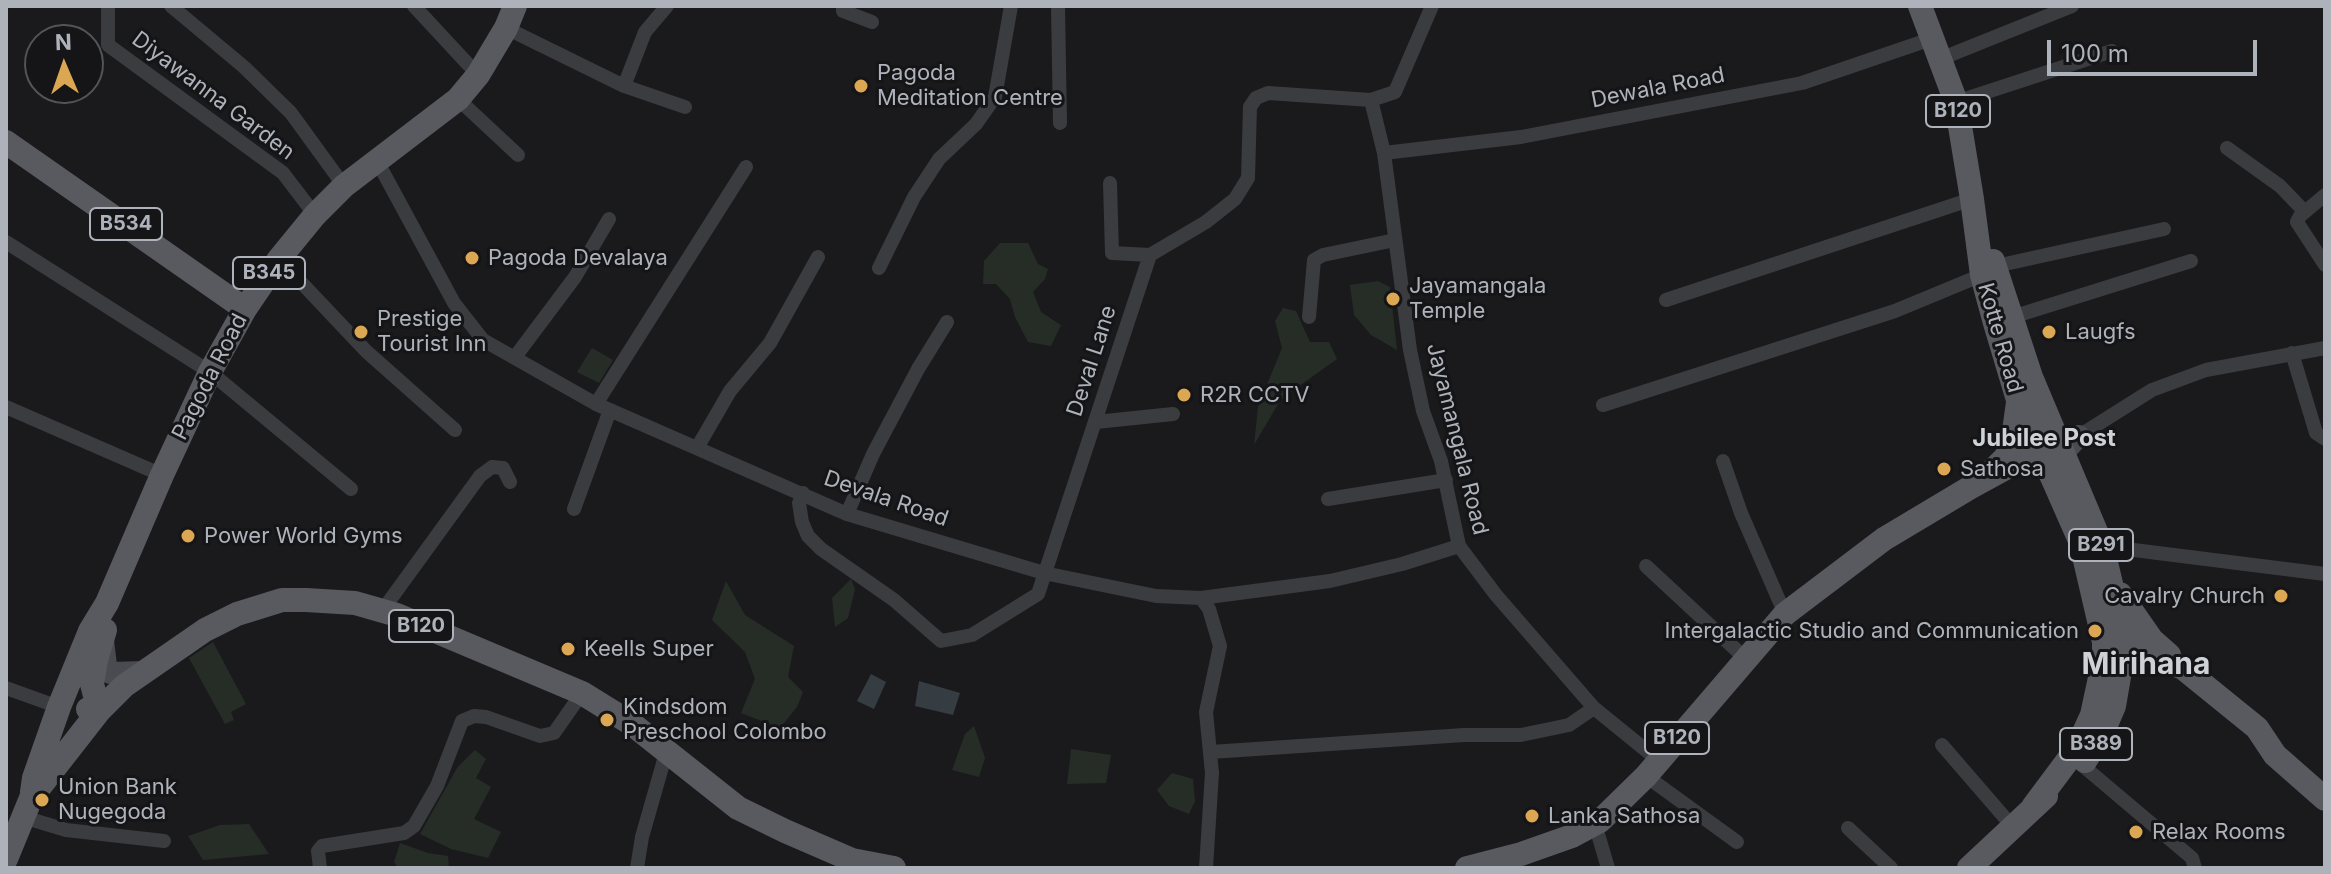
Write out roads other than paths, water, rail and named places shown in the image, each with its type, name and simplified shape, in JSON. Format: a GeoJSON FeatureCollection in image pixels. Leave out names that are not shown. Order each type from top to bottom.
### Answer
{"type":"FeatureCollection","features":[{"type":"Feature","properties":{"kind":"main road","name":"Kotte Road"},"geometry":{"type":"LineString","coordinates":[[1920,6],[1956,102],[1974,210],[2018,400],[2058,448]]}},
{"type":"Feature","properties":{"kind":"main road","name":"Pagoda Road"},"geometry":{"type":"LineString","coordinates":[[27,808],[34,778],[90,631],[107,603],[210,372],[245,309],[279,259],[344,186],[458,99],[478,75],[510,17]]}},
{"type":"Feature","properties":{"kind":"main road","name":"B534"},"geometry":{"type":"LineString","coordinates":[[6,142],[245,309]]}},
{"type":"Feature","properties":{"kind":"main road","name":"Kotte Road"},"geometry":{"type":"LineString","coordinates":[[1989,271],[2012,317],[2058,448]]}},
{"type":"Feature","properties":{"kind":"main road"},"geometry":{"type":"LineString","coordinates":[[1982,481],[2005,458],[2012,446],[2018,400]]}},
{"type":"Feature","properties":{"kind":"main road","name":"B120"},"geometry":{"type":"LineString","coordinates":[[1467,868],[1497,864],[1572,836],[1595,824],[1614,809],[1652,768],[1785,614],[1895,532],[1982,481],[2058,448]]}},
{"type":"Feature","properties":{"kind":"main road","name":"B120"},"geometry":{"type":"LineString","coordinates":[[1858,561],[1889,550],[2058,448]]}},
{"type":"Feature","properties":{"kind":"main road","name":"B291"},"geometry":{"type":"LineString","coordinates":[[2058,448],[2102,546],[2111,578],[2114,651]]}},
{"type":"Feature","properties":{"kind":"main road","name":"B291"},"geometry":{"type":"LineString","coordinates":[[2058,448],[2081,543],[2114,651]]}},
{"type":"Feature","properties":{"kind":"main road"},"geometry":{"type":"LineString","coordinates":[[2111,578],[2132,615],[2152,640],[2257,728],[2275,755]]}},
{"type":"Feature","properties":{"kind":"main road","name":"B120"},"geometry":{"type":"LineString","coordinates":[[6,859],[27,808],[99,711],[124,686],[205,630],[256,606],[282,600],[306,600],[355,603],[382,611],[582,693],[632,724],[664,764],[738,808],[852,864],[894,868]]}},
{"type":"Feature","properties":{"kind":"main road","name":"Pagoda Road"},"geometry":{"type":"LineString","coordinates":[[99,711],[92,684],[103,639],[107,603]]}},
{"type":"Feature","properties":{"kind":"main road"},"geometry":{"type":"LineString","coordinates":[[103,639],[106,666],[111,673],[143,672]]}},
{"type":"Feature","properties":{"kind":"main road"},"geometry":{"type":"LineString","coordinates":[[2114,651],[2183,668]]}},
{"type":"Feature","properties":{"kind":"main road"},"geometry":{"type":"LineString","coordinates":[[2114,651],[2165,676],[2200,700],[2245,739],[2275,755],[2324,798]]}},
{"type":"Feature","properties":{"kind":"main road","name":"B389"},"geometry":{"type":"LineString","coordinates":[[1969,868],[2082,765],[2102,734],[2114,706],[2114,651]]}},
{"type":"Feature","properties":{"kind":"main road","name":"B389"},"geometry":{"type":"LineString","coordinates":[[2033,807],[2077,748],[2114,651]]}},
{"type":"Feature","properties":{"kind":"main road"},"geometry":{"type":"LineString","coordinates":[[63,699],[99,711]]}},
{"type":"Feature","properties":{"kind":"street","name":"Diyawanna Garden"},"geometry":{"type":"LineString","coordinates":[[108,6],[108,45],[283,173],[315,215]]}},
{"type":"Feature","properties":{"kind":"street"},"geometry":{"type":"LineString","coordinates":[[171,6],[244,67],[291,113],[344,186]]}},
{"type":"Feature","properties":{"kind":"street"},"geometry":{"type":"LineString","coordinates":[[414,6],[478,75]]}},
{"type":"Feature","properties":{"kind":"street"},"geometry":{"type":"LineString","coordinates":[[624,86],[645,32],[667,6]]}},
{"type":"Feature","properties":{"kind":"street"},"geometry":{"type":"LineString","coordinates":[[843,6],[843,11],[872,22]]}},
{"type":"Feature","properties":{"kind":"street"},"geometry":{"type":"LineString","coordinates":[[879,268],[914,197],[939,159],[976,124],[995,97],[1011,6]]}},
{"type":"Feature","properties":{"kind":"street"},"geometry":{"type":"LineString","coordinates":[[1058,6],[1060,123]]}},
{"type":"Feature","properties":{"kind":"street"},"geometry":{"type":"LineString","coordinates":[[1110,183],[1112,253],[1150,255],[1206,222],[1235,199],[1248,178],[1250,107],[1256,98],[1268,93],[1371,100],[1395,92],[1432,6]]}},
{"type":"Feature","properties":{"kind":"street","name":"Dewala Road"},"geometry":{"type":"LineString","coordinates":[[1384,153],[1521,137],[1802,83],[1937,48],[2072,6]]}},
{"type":"Feature","properties":{"kind":"street"},"geometry":{"type":"LineString","coordinates":[[510,17],[624,86],[685,107]]}},
{"type":"Feature","properties":{"kind":"street"},"geometry":{"type":"LineString","coordinates":[[1956,102],[2112,51]]}},
{"type":"Feature","properties":{"kind":"street"},"geometry":{"type":"LineString","coordinates":[[458,99],[518,155]]}},
{"type":"Feature","properties":{"kind":"street","name":"Jayamangala Road"},"geometry":{"type":"LineString","coordinates":[[1371,100],[1384,153],[1410,350],[1423,411],[1446,480],[1459,546],[1496,595],[1594,708],[1652,768],[1737,842]]}},
{"type":"Feature","properties":{"kind":"street"},"geometry":{"type":"LineString","coordinates":[[2227,148],[2280,186],[2305,212]]}},
{"type":"Feature","properties":{"kind":"street","name":"Devala Road"},"geometry":{"type":"LineString","coordinates":[[376,159],[454,303],[483,340],[603,407],[847,514],[1044,573],[1156,596],[1201,598],[1330,581],[1402,564],[1459,546]]}},
{"type":"Feature","properties":{"kind":"street"},"geometry":{"type":"LineString","coordinates":[[574,509],[603,407],[746,167]]}},
{"type":"Feature","properties":{"kind":"street"},"geometry":{"type":"LineString","coordinates":[[2325,195],[2298,219],[2298,227],[2325,265]]}},
{"type":"Feature","properties":{"kind":"street"},"geometry":{"type":"LineString","coordinates":[[1666,300],[1974,210]]}},
{"type":"Feature","properties":{"kind":"street"},"geometry":{"type":"LineString","coordinates":[[515,357],[575,277],[609,219]]}},
{"type":"Feature","properties":{"kind":"street"},"geometry":{"type":"LineString","coordinates":[[1603,405],[1895,311],[1989,271],[2164,229]]}},
{"type":"Feature","properties":{"kind":"street"},"geometry":{"type":"LineString","coordinates":[[1309,317],[1314,260],[1323,255],[1395,240]]}},
{"type":"Feature","properties":{"kind":"street"},"geometry":{"type":"LineString","coordinates":[[6,242],[210,372],[351,489]]}},
{"type":"Feature","properties":{"kind":"street","name":"Deval Lane"},"geometry":{"type":"LineString","coordinates":[[803,493],[799,503],[808,536],[821,549],[894,600],[941,641],[972,635],[1038,594],[1150,255]]}},
{"type":"Feature","properties":{"kind":"street"},"geometry":{"type":"LineString","coordinates":[[697,448],[730,391],[770,343],[818,257]]}},
{"type":"Feature","properties":{"kind":"street"},"geometry":{"type":"LineString","coordinates":[[279,259],[366,351],[455,430]]}},
{"type":"Feature","properties":{"kind":"street"},"geometry":{"type":"LineString","coordinates":[[2012,317],[2191,261]]}},
{"type":"Feature","properties":{"kind":"street"},"geometry":{"type":"LineString","coordinates":[[847,514],[873,454],[947,322]]}},
{"type":"Feature","properties":{"kind":"street"},"geometry":{"type":"LineString","coordinates":[[2058,448],[2152,390],[2206,370],[2325,348]]}},
{"type":"Feature","properties":{"kind":"street"},"geometry":{"type":"LineString","coordinates":[[2292,353],[2316,433],[2325,439]]}},
{"type":"Feature","properties":{"kind":"street"},"geometry":{"type":"LineString","coordinates":[[6,407],[162,475]]}},
{"type":"Feature","properties":{"kind":"street"},"geometry":{"type":"LineString","coordinates":[[1096,422],[1173,414]]}},
{"type":"Feature","properties":{"kind":"street"},"geometry":{"type":"LineString","coordinates":[[1723,461],[1741,513],[1785,614]]}},
{"type":"Feature","properties":{"kind":"street"},"geometry":{"type":"LineString","coordinates":[[382,611],[480,476],[492,467],[503,468],[510,482]]}},
{"type":"Feature","properties":{"kind":"street"},"geometry":{"type":"LineString","coordinates":[[1328,499],[1446,480]]}},
{"type":"Feature","properties":{"kind":"street"},"geometry":{"type":"LineString","coordinates":[[2102,546],[2325,574]]}},
{"type":"Feature","properties":{"kind":"street"},"geometry":{"type":"LineString","coordinates":[[1646,566],[1745,658]]}},
{"type":"Feature","properties":{"kind":"street"},"geometry":{"type":"LineString","coordinates":[[1201,598],[1209,609],[1220,646],[1206,712],[1211,752],[1210,835],[1206,868]]}},
{"type":"Feature","properties":{"kind":"street"},"geometry":{"type":"LineString","coordinates":[[6,688],[63,699]]}},
{"type":"Feature","properties":{"kind":"street"},"geometry":{"type":"LineString","coordinates":[[320,868],[318,851],[322,846],[404,833],[414,826],[437,786],[462,721],[474,716],[486,717],[540,736],[554,733],[582,693]]}},
{"type":"Feature","properties":{"kind":"street"},"geometry":{"type":"LineString","coordinates":[[1211,752],[1464,735],[1521,735],[1569,725],[1594,708]]}},
{"type":"Feature","properties":{"kind":"street"},"geometry":{"type":"LineString","coordinates":[[1942,745],[2012,826]]}},
{"type":"Feature","properties":{"kind":"street"},"geometry":{"type":"LineString","coordinates":[[637,868],[642,837],[664,764]]}},
{"type":"Feature","properties":{"kind":"street"},"geometry":{"type":"LineString","coordinates":[[2082,765],[2192,858],[2195,868]]}},
{"type":"Feature","properties":{"kind":"street"},"geometry":{"type":"LineString","coordinates":[[27,808],[66,830],[164,841]]}},
{"type":"Feature","properties":{"kind":"street"},"geometry":{"type":"LineString","coordinates":[[1595,824],[1608,868]]}},
{"type":"Feature","properties":{"kind":"street"},"geometry":{"type":"LineString","coordinates":[[1848,828],[1891,868]]}},
{"type":"Feature","properties":{"kind":"place","name":"Pagoda Meditation Centre"},"geometry":{"type":"Point","coordinates":[861,86]}},
{"type":"Feature","properties":{"kind":"place","name":"Pagoda Devalaya"},"geometry":{"type":"Point","coordinates":[472,258]}},
{"type":"Feature","properties":{"kind":"place","name":"Jayamangala Temple"},"geometry":{"type":"Point","coordinates":[1393,299]}},
{"type":"Feature","properties":{"kind":"place","name":"Prestige Tourist Inn"},"geometry":{"type":"Point","coordinates":[361,332]}},
{"type":"Feature","properties":{"kind":"place","name":"Laugfs"},"geometry":{"type":"Point","coordinates":[2049,332]}},
{"type":"Feature","properties":{"kind":"place","name":"R2R CCTV"},"geometry":{"type":"Point","coordinates":[1184,395]}},
{"type":"Feature","properties":{"kind":"place","name":"Sathosa"},"geometry":{"type":"Point","coordinates":[1944,469]}},
{"type":"Feature","properties":{"kind":"place","name":"Power World Gyms"},"geometry":{"type":"Point","coordinates":[188,536]}},
{"type":"Feature","properties":{"kind":"place","name":"Cavalry Church"},"geometry":{"type":"Point","coordinates":[2281,596]}},
{"type":"Feature","properties":{"kind":"place","name":"Intergalactic Studio and Communication"},"geometry":{"type":"Point","coordinates":[2095,631]}},
{"type":"Feature","properties":{"kind":"place","name":"Keells Super"},"geometry":{"type":"Point","coordinates":[568,649]}},
{"type":"Feature","properties":{"kind":"place","name":"Kindsdom Preschool Colombo"},"geometry":{"type":"Point","coordinates":[607,720]}},
{"type":"Feature","properties":{"kind":"place","name":"Union Bank Nugegoda"},"geometry":{"type":"Point","coordinates":[42,800]}},
{"type":"Feature","properties":{"kind":"place","name":"Lanka Sathosa"},"geometry":{"type":"Point","coordinates":[1532,816]}},
{"type":"Feature","properties":{"kind":"place","name":"Relax Rooms"},"geometry":{"type":"Point","coordinates":[2136,832]}},
{"type":"Feature","properties":{"kind":"district","name":"Jubilee Post"},"geometry":{"type":"Point","coordinates":[2044,439]}},
{"type":"Feature","properties":{"kind":"district","name":"Mirihana"},"geometry":{"type":"Point","coordinates":[2146,665]}}]}
